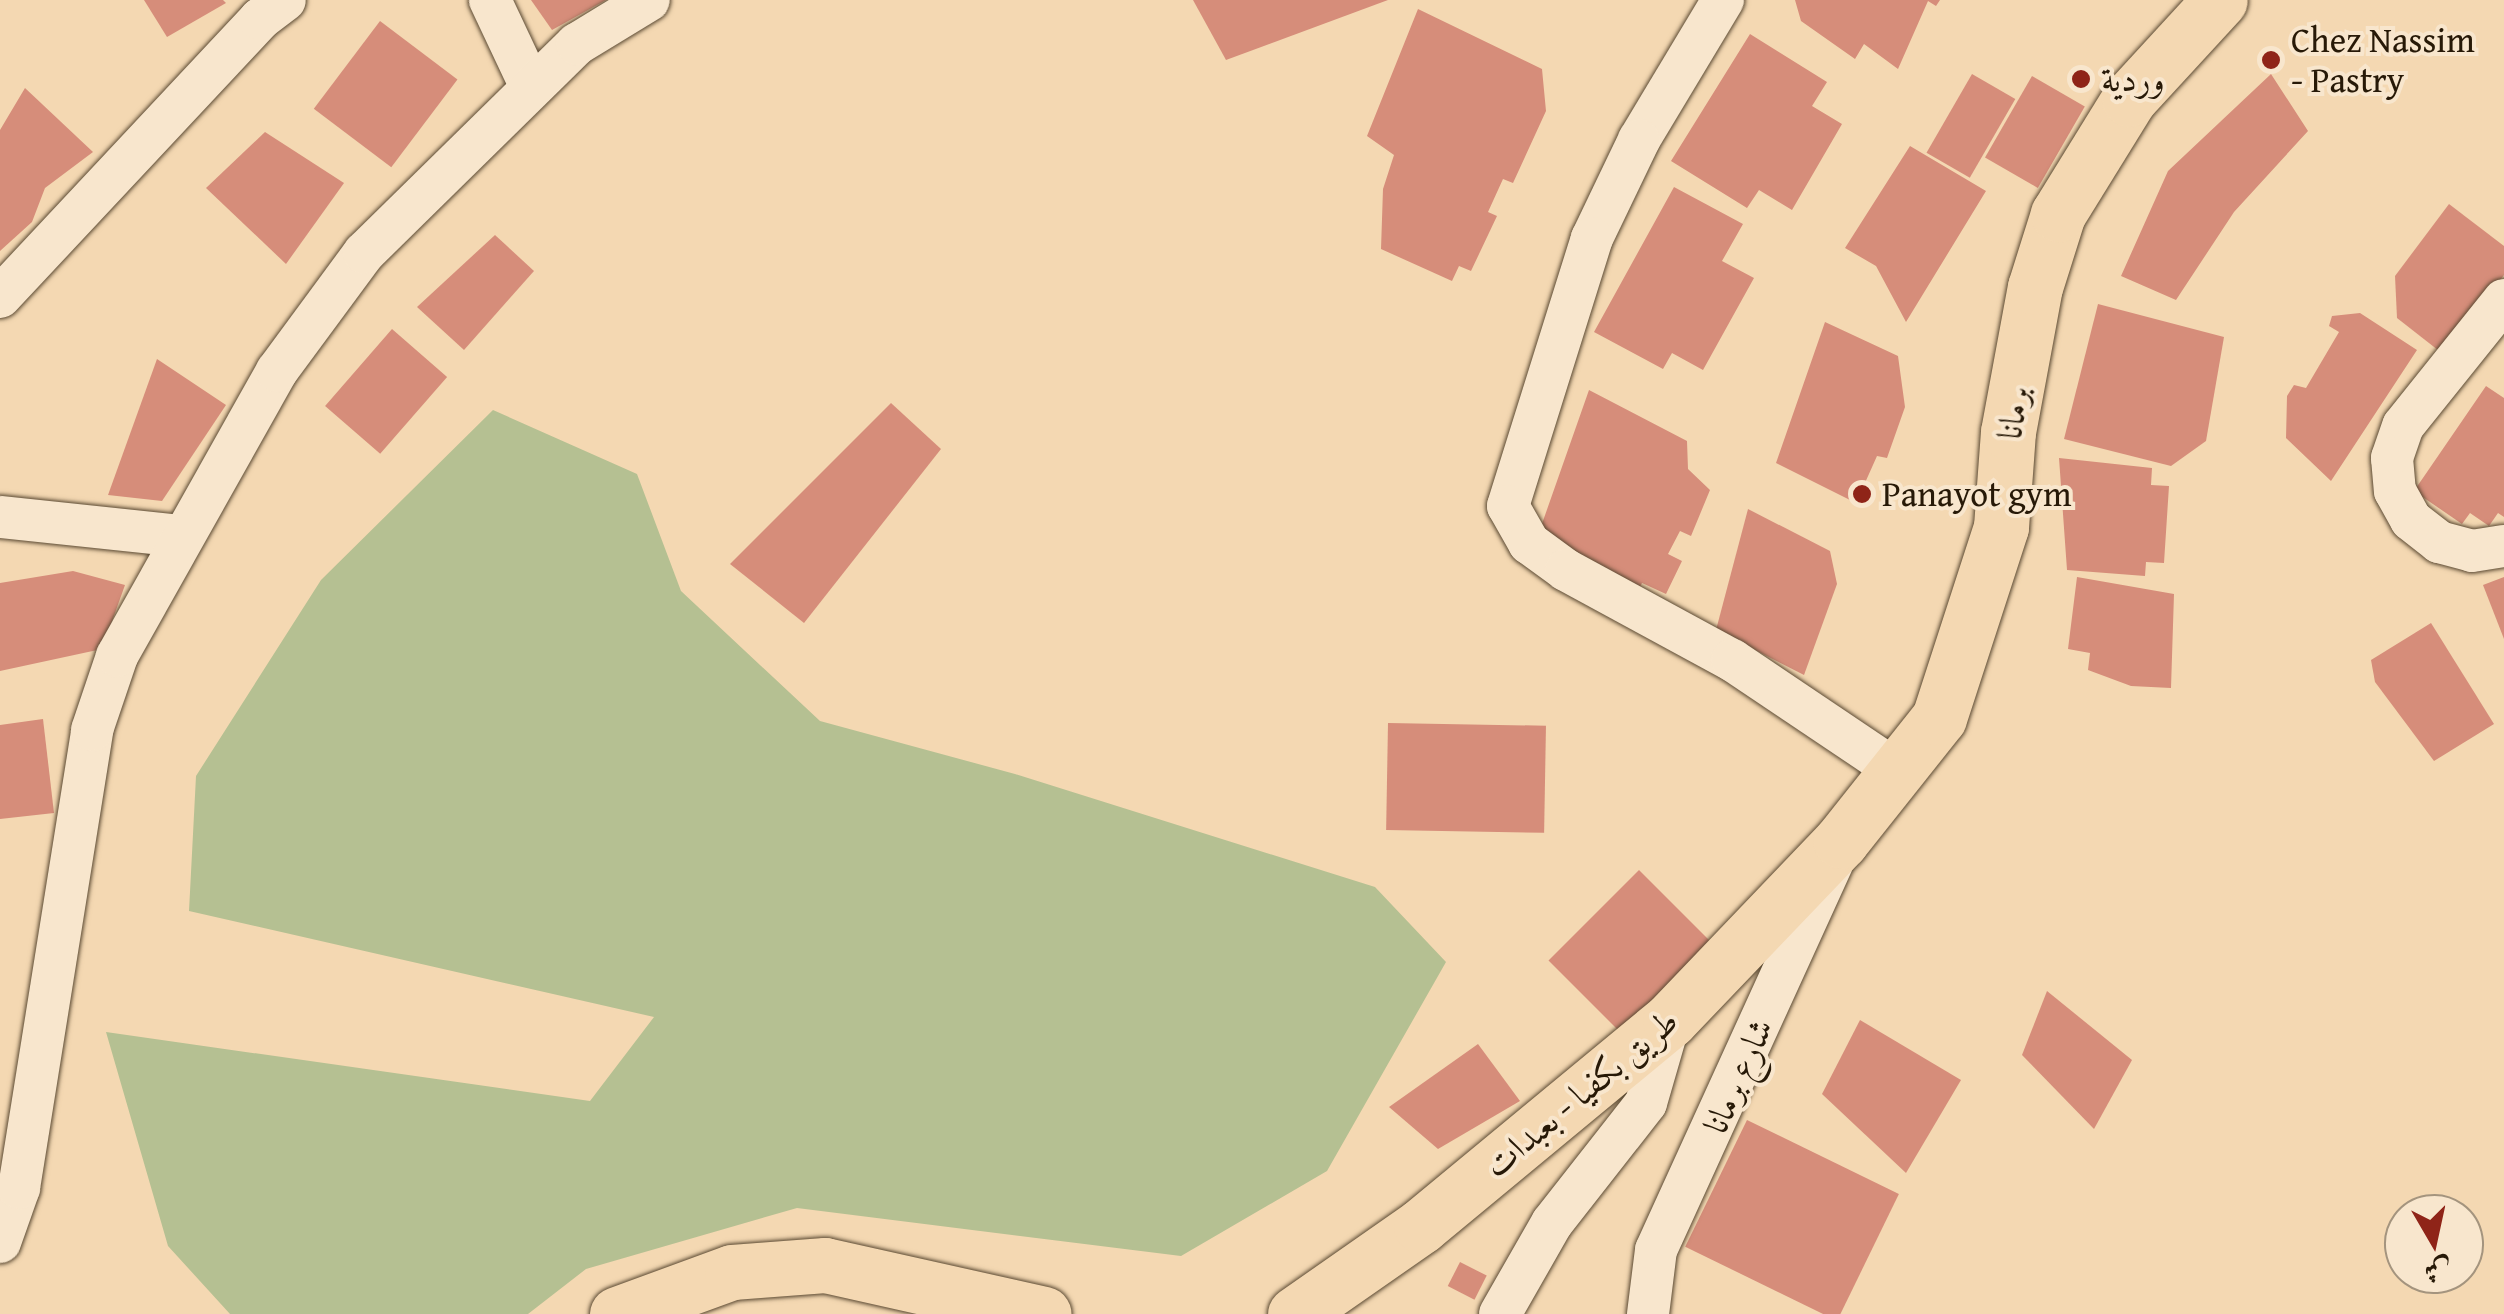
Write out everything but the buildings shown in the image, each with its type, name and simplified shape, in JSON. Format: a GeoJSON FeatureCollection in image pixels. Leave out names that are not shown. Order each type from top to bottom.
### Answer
{"type":"FeatureCollection","features":[{"type":"Feature","properties":{"kind":"main road","name":"برمانا"},"geometry":{"type":"LineString","coordinates":[[1841,841],[1900,773],[1939,718],[1984,590],[2001,526],[2008,432],[2036,287],[2058,214],[2129,99],[2220,0]]}},
{"type":"Feature","properties":{"kind":"main road","name":"طريق بكفيا - بعبدات"},"geometry":{"type":"LineString","coordinates":[[1295,1314],[1422,1226],[1670,1020],[1841,841]]}},
{"type":"Feature","properties":{"kind":"main road"},"geometry":{"type":"LineString","coordinates":[[617,1314],[732,1272],[824,1266],[1044,1314]]}},
{"type":"Feature","properties":{"kind":"street"},"geometry":{"type":"LineString","coordinates":[[0,297],[260,18],[285,0]]}},
{"type":"Feature","properties":{"kind":"street"},"geometry":{"type":"LineString","coordinates":[[490,0],[531,87]]}},
{"type":"Feature","properties":{"kind":"street"},"geometry":{"type":"LineString","coordinates":[[0,1242],[19,1188],[92,730],[117,656],[180,536],[276,371],[344,279],[576,44],[649,0]]}},
{"type":"Feature","properties":{"kind":"street"},"geometry":{"type":"LineString","coordinates":[[1723,0],[1639,140],[1592,238],[1508,506],[1529,544],[1566,570],[1732,660],[1900,773]]}},
{"type":"Feature","properties":{"kind":"street"},"geometry":{"type":"LineString","coordinates":[[2504,300],[2403,426],[2392,458],[2402,506],[2438,542],[2472,551],[2504,546]]}},
{"type":"Feature","properties":{"kind":"street"},"geometry":{"type":"LineString","coordinates":[[0,517],[180,536]]}},
{"type":"Feature","properties":{"kind":"street","name":"شارع برمانا"},"geometry":{"type":"LineString","coordinates":[[1648,1314],[1656,1250],[1841,841]]}},
{"type":"Feature","properties":{"kind":"street"},"geometry":{"type":"LineString","coordinates":[[1500,1314],[1552,1222],[1646,1102],[1670,1020]]}},
{"type":"Feature","properties":{"kind":"green space"},"geometry":{"type":"Polygon","coordinates":[[[493,410],[637,474],[681,591],[820,721],[1015,774],[1375,887],[1446,962],[1327,1171],[1181,1256],[797,1208],[586,1269],[528,1314],[230,1314],[168,1246],[106,1032],[590,1101],[654,1017],[189,911],[196,776],[321,580],[493,410]]]}},
{"type":"Feature","properties":{"kind":"place","name":"Chez Nassim - Pastry"},"geometry":{"type":"Point","coordinates":[2271,60]}},
{"type":"Feature","properties":{"kind":"place","name":"وردية"},"geometry":{"type":"Point","coordinates":[2081,79]}},
{"type":"Feature","properties":{"kind":"place","name":"Panayot gym"},"geometry":{"type":"Point","coordinates":[1862,494]}}]}
